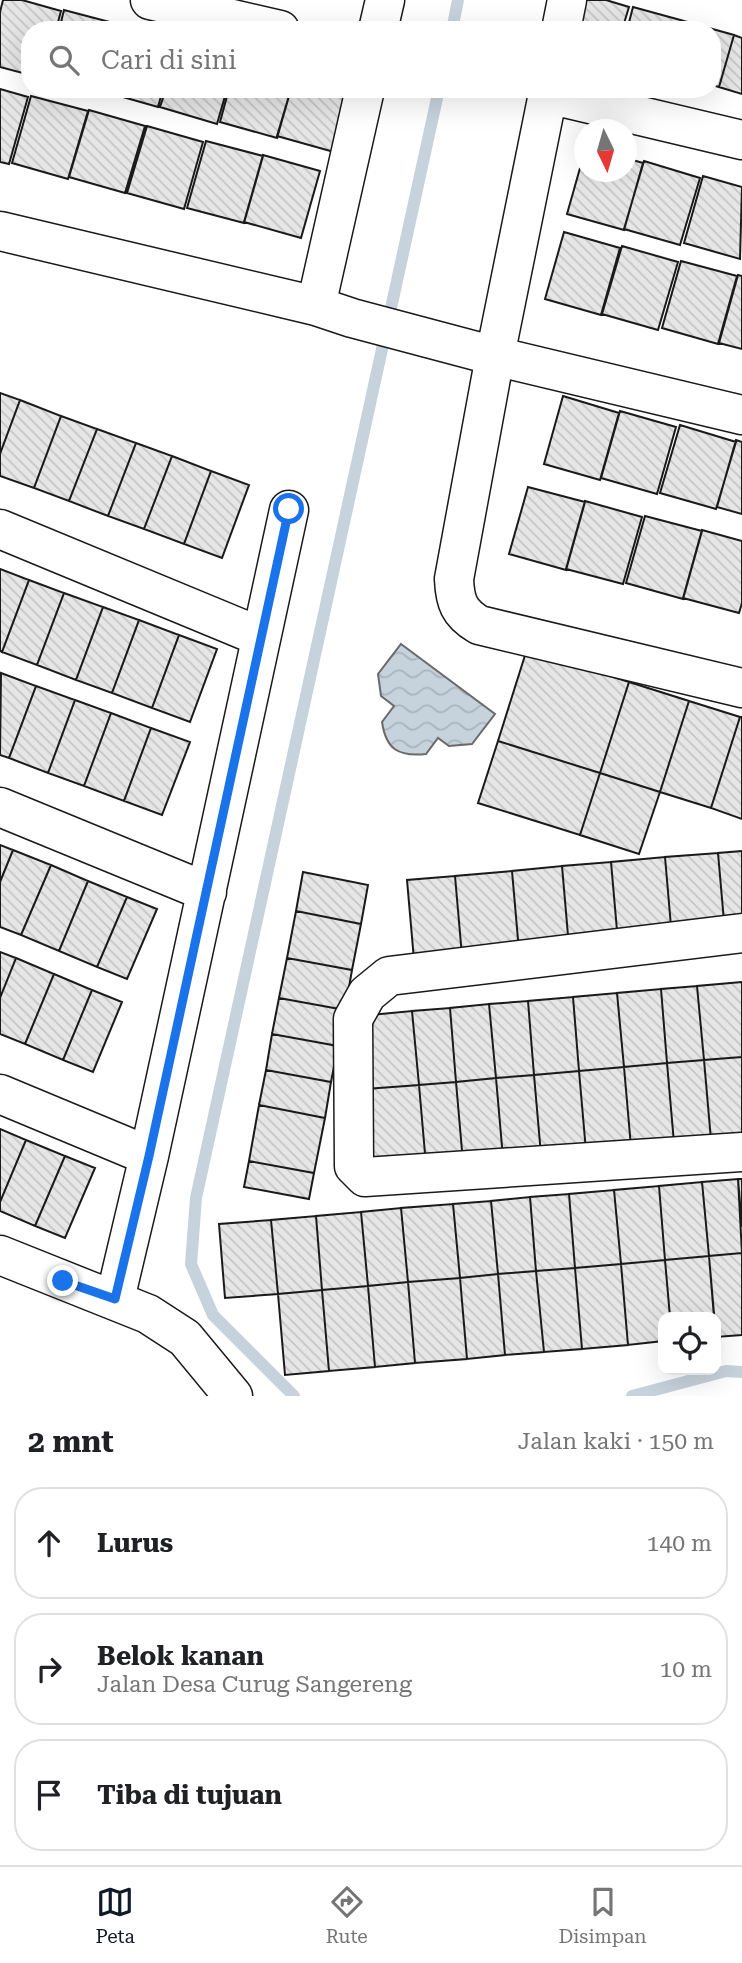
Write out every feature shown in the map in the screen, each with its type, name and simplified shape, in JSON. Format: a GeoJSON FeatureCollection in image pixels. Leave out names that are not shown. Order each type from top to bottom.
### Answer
{"type":"FeatureCollection","features":[{"type":"Feature","properties":{"kind":"street"},"geometry":{"type":"LineString","coordinates":[[149,0],[241,21]]}},
{"type":"Feature","properties":{"kind":"street"},"geometry":{"type":"LineString","coordinates":[[380,21],[384,0]]}},
{"type":"Feature","properties":{"kind":"street"},"geometry":{"type":"LineString","coordinates":[[562,21],[566,0]]}},
{"type":"Feature","properties":{"kind":"street"},"geometry":{"type":"LineString","coordinates":[[316,306],[363,98]]}},
{"type":"Feature","properties":{"kind":"street"},"geometry":{"type":"LineString","coordinates":[[547,98],[454,579],[458,607],[467,618],[479,625],[742,688]]}},
{"type":"Feature","properties":{"kind":"street"},"geometry":{"type":"LineString","coordinates":[[572,98],[742,140]]}},
{"type":"Feature","properties":{"kind":"street"},"geometry":{"type":"LineString","coordinates":[[0,231],[316,306],[495,356],[742,415]]}},
{"type":"Feature","properties":{"kind":"street"},"geometry":{"type":"LineString","coordinates":[[115,1299],[149,1156],[289,509]]}},
{"type":"Feature","properties":{"kind":"street"},"geometry":{"type":"LineString","coordinates":[[0,528],[261,637]]}},
{"type":"Feature","properties":{"kind":"street"},"geometry":{"type":"LineString","coordinates":[[0,807],[206,892]]}},
{"type":"Feature","properties":{"kind":"street"},"geometry":{"type":"LineString","coordinates":[[742,933],[389,976],[367,994],[353,1019],[355,1166],[365,1177],[742,1152]]}},
{"type":"Feature","properties":{"kind":"street"},"geometry":{"type":"LineString","coordinates":[[0,1094],[149,1156]]}},
{"type":"Feature","properties":{"kind":"street"},"geometry":{"type":"LineString","coordinates":[[0,1255],[148,1314],[185,1338],[233,1396]]}},
{"type":"Feature","properties":{"kind":"water"},"geometry":{"type":"Polygon","coordinates":[[[401,644],[495,714],[472,744],[449,746],[438,738],[426,754],[416,755],[401,752],[390,745],[382,722],[394,706],[381,696],[378,674],[401,644]]]}},
{"type":"Feature","properties":{"kind":"building"},"geometry":{"type":"Polygon","coordinates":[[[3,0],[22,0],[61,11],[58,21],[21,21],[21,73],[0,67],[0,12],[3,0]]]}},
{"type":"Feature","properties":{"kind":"building"},"geometry":{"type":"Polygon","coordinates":[[[581,0],[606,0],[629,7],[625,21],[575,21],[581,0]]]}},
{"type":"Feature","properties":{"kind":"building"},"geometry":{"type":"Polygon","coordinates":[[[633,7],[684,21],[629,21],[633,7]]]}},
{"type":"Feature","properties":{"kind":"building"},"geometry":{"type":"Polygon","coordinates":[[[64,10],[106,21],[61,21],[64,10]]]}},
{"type":"Feature","properties":{"kind":"building"},"geometry":{"type":"Polygon","coordinates":[[[721,31],[734,35],[721,80],[721,31]]]}},
{"type":"Feature","properties":{"kind":"building"},"geometry":{"type":"Polygon","coordinates":[[[734,35],[742,38],[742,94],[721,88],[734,35]]]}},
{"type":"Feature","properties":{"kind":"building"},"geometry":{"type":"Polygon","coordinates":[[[0,89],[28,98],[9,164],[0,162],[0,89]]]}},
{"type":"Feature","properties":{"kind":"building"},"geometry":{"type":"Polygon","coordinates":[[[30,98],[88,111],[68,179],[12,163],[30,98]]]}},
{"type":"Feature","properties":{"kind":"building"},"geometry":{"type":"Polygon","coordinates":[[[126,98],[160,98],[158,107],[126,98]]]}},
{"type":"Feature","properties":{"kind":"building"},"geometry":{"type":"Polygon","coordinates":[[[163,98],[224,98],[217,124],[160,107],[163,98]]]}},
{"type":"Feature","properties":{"kind":"building"},"geometry":{"type":"Polygon","coordinates":[[[227,98],[288,98],[277,138],[220,122],[227,98]]]}},
{"type":"Feature","properties":{"kind":"building"},"geometry":{"type":"Polygon","coordinates":[[[288,98],[349,98],[334,152],[277,136],[288,98]]]}},
{"type":"Feature","properties":{"kind":"building"},"geometry":{"type":"Polygon","coordinates":[[[89,110],[145,126],[125,193],[69,177],[89,110]]]}},
{"type":"Feature","properties":{"kind":"building"},"geometry":{"type":"Polygon","coordinates":[[[147,126],[203,142],[184,209],[127,193],[147,126]]]}},
{"type":"Feature","properties":{"kind":"building"},"geometry":{"type":"Polygon","coordinates":[[[206,141],[263,156],[244,223],[187,208],[206,141]]]}},
{"type":"Feature","properties":{"kind":"building"},"geometry":{"type":"Polygon","coordinates":[[[263,155],[320,171],[301,238],[244,222],[263,155]]]}},
{"type":"Feature","properties":{"kind":"building"},"geometry":{"type":"Polygon","coordinates":[[[637,161],[643,163],[624,230],[567,214],[576,182],[637,182],[637,161]]]}},
{"type":"Feature","properties":{"kind":"building"},"geometry":{"type":"Polygon","coordinates":[[[644,161],[700,178],[680,245],[624,229],[644,161]]]}},
{"type":"Feature","properties":{"kind":"building"},"geometry":{"type":"Polygon","coordinates":[[[703,176],[742,187],[740,259],[684,243],[703,176]]]}},
{"type":"Feature","properties":{"kind":"building"},"geometry":{"type":"Polygon","coordinates":[[[564,232],[620,248],[601,315],[545,299],[564,232]]]}},
{"type":"Feature","properties":{"kind":"building"},"geometry":{"type":"Polygon","coordinates":[[[622,246],[678,262],[658,330],[602,314],[622,246]]]}},
{"type":"Feature","properties":{"kind":"building"},"geometry":{"type":"Polygon","coordinates":[[[681,261],[737,276],[718,344],[662,328],[681,261]]]}},
{"type":"Feature","properties":{"kind":"building"},"geometry":{"type":"Polygon","coordinates":[[[738,275],[742,276],[742,349],[719,343],[738,275]]]}},
{"type":"Feature","properties":{"kind":"building"},"geometry":{"type":"Polygon","coordinates":[[[0,393],[20,400],[0,454],[0,393]]]}},
{"type":"Feature","properties":{"kind":"building"},"geometry":{"type":"Polygon","coordinates":[[[563,396],[619,413],[600,480],[544,464],[563,396]]]}},
{"type":"Feature","properties":{"kind":"building"},"geometry":{"type":"Polygon","coordinates":[[[20,400],[61,416],[34,488],[0,476],[0,454],[20,400]]]}},
{"type":"Feature","properties":{"kind":"building"},"geometry":{"type":"Polygon","coordinates":[[[620,411],[676,427],[657,494],[601,478],[620,411]]]}},
{"type":"Feature","properties":{"kind":"building"},"geometry":{"type":"Polygon","coordinates":[[[61,416],[97,429],[69,501],[34,488],[61,416]]]}},
{"type":"Feature","properties":{"kind":"building"},"geometry":{"type":"Polygon","coordinates":[[[680,425],[736,442],[716,509],[660,493],[680,425]]]}},
{"type":"Feature","properties":{"kind":"building"},"geometry":{"type":"Polygon","coordinates":[[[97,429],[136,443],[108,516],[69,501],[97,429]]]}},
{"type":"Feature","properties":{"kind":"building"},"geometry":{"type":"Polygon","coordinates":[[[736,440],[742,442],[742,514],[717,507],[736,440]]]}},
{"type":"Feature","properties":{"kind":"building"},"geometry":{"type":"Polygon","coordinates":[[[136,443],[172,456],[144,529],[108,516],[136,443]]]}},
{"type":"Feature","properties":{"kind":"building"},"geometry":{"type":"Polygon","coordinates":[[[172,456],[211,471],[184,544],[144,529],[172,456]]]}},
{"type":"Feature","properties":{"kind":"building"},"geometry":{"type":"Polygon","coordinates":[[[211,471],[249,485],[222,558],[184,544],[211,471]]]}},
{"type":"Feature","properties":{"kind":"building"},"geometry":{"type":"Polygon","coordinates":[[[528,487],[585,502],[566,570],[509,554],[528,487]]]}},
{"type":"Feature","properties":{"kind":"building"},"geometry":{"type":"Polygon","coordinates":[[[585,501],[642,517],[623,584],[566,569],[585,501]]]}},
{"type":"Feature","properties":{"kind":"building"},"geometry":{"type":"Polygon","coordinates":[[[645,516],[702,531],[683,599],[626,583],[645,516]]]}},
{"type":"Feature","properties":{"kind":"building"},"geometry":{"type":"Polygon","coordinates":[[[702,530],[742,541],[742,603],[739,613],[683,598],[702,530]]]}},
{"type":"Feature","properties":{"kind":"building"},"geometry":{"type":"Polygon","coordinates":[[[0,569],[29,580],[2,652],[0,651],[0,569]]]}},
{"type":"Feature","properties":{"kind":"building"},"geometry":{"type":"Polygon","coordinates":[[[29,580],[64,593],[37,665],[2,652],[29,580]]]}},
{"type":"Feature","properties":{"kind":"building"},"geometry":{"type":"Polygon","coordinates":[[[64,593],[103,607],[76,680],[37,665],[64,593]]]}},
{"type":"Feature","properties":{"kind":"building"},"geometry":{"type":"Polygon","coordinates":[[[103,607],[139,620],[112,693],[76,680],[103,607]]]}},
{"type":"Feature","properties":{"kind":"building"},"geometry":{"type":"Polygon","coordinates":[[[139,620],[179,635],[152,708],[112,693],[139,620]]]}},
{"type":"Feature","properties":{"kind":"building"},"geometry":{"type":"Polygon","coordinates":[[[179,635],[217,649],[190,722],[152,708],[179,635]]]}},
{"type":"Feature","properties":{"kind":"building"},"geometry":{"type":"Polygon","coordinates":[[[527,649],[629,682],[600,773],[498,741],[527,649]]]}},
{"type":"Feature","properties":{"kind":"building"},"geometry":{"type":"Polygon","coordinates":[[[1,673],[36,686],[9,758],[0,755],[1,673]]]}},
{"type":"Feature","properties":{"kind":"building"},"geometry":{"type":"Polygon","coordinates":[[[629,682],[689,701],[660,792],[600,773],[629,682]]]}},
{"type":"Feature","properties":{"kind":"building"},"geometry":{"type":"Polygon","coordinates":[[[36,686],[75,700],[48,773],[9,758],[36,686]]]}},
{"type":"Feature","properties":{"kind":"building"},"geometry":{"type":"Polygon","coordinates":[[[75,700],[111,713],[84,786],[48,773],[75,700]]]}},
{"type":"Feature","properties":{"kind":"building"},"geometry":{"type":"Polygon","coordinates":[[[689,701],[740,717],[711,808],[660,792],[689,701]]]}},
{"type":"Feature","properties":{"kind":"building"},"geometry":{"type":"Polygon","coordinates":[[[111,713],[151,728],[124,801],[84,786],[111,713]]]}},
{"type":"Feature","properties":{"kind":"building"},"geometry":{"type":"Polygon","coordinates":[[[742,717],[742,819],[711,808],[742,717]]]}},
{"type":"Feature","properties":{"kind":"building"},"geometry":{"type":"Polygon","coordinates":[[[151,728],[190,742],[162,815],[124,801],[151,728]]]}},
{"type":"Feature","properties":{"kind":"building"},"geometry":{"type":"Polygon","coordinates":[[[498,741],[600,773],[580,835],[478,803],[498,741]]]}},
{"type":"Feature","properties":{"kind":"building"},"geometry":{"type":"Polygon","coordinates":[[[600,773],[660,792],[639,854],[580,835],[600,773]]]}},
{"type":"Feature","properties":{"kind":"building"},"geometry":{"type":"Polygon","coordinates":[[[0,845],[13,850],[0,882],[0,845]]]}},
{"type":"Feature","properties":{"kind":"building"},"geometry":{"type":"Polygon","coordinates":[[[13,850],[51,865],[21,935],[0,927],[0,882],[13,850]]]}},
{"type":"Feature","properties":{"kind":"building"},"geometry":{"type":"Polygon","coordinates":[[[742,851],[742,931],[725,933],[718,853],[742,851]]]}},
{"type":"Feature","properties":{"kind":"building"},"geometry":{"type":"Polygon","coordinates":[[[718,853],[725,933],[672,938],[665,857],[718,853]]]}},
{"type":"Feature","properties":{"kind":"building"},"geometry":{"type":"Polygon","coordinates":[[[665,857],[672,938],[618,942],[611,862],[665,857]]]}},
{"type":"Feature","properties":{"kind":"building"},"geometry":{"type":"Polygon","coordinates":[[[611,862],[618,942],[569,947],[562,866],[611,862]]]}},
{"type":"Feature","properties":{"kind":"building"},"geometry":{"type":"Polygon","coordinates":[[[51,865],[88,881],[59,951],[21,935],[51,865]]]}},
{"type":"Feature","properties":{"kind":"building"},"geometry":{"type":"Polygon","coordinates":[[[562,866],[569,947],[519,951],[512,871],[562,866]]]}},
{"type":"Feature","properties":{"kind":"building"},"geometry":{"type":"Polygon","coordinates":[[[512,871],[519,951],[462,956],[455,876],[512,871]]]}},
{"type":"Feature","properties":{"kind":"building"},"geometry":{"type":"Polygon","coordinates":[[[303,872],[368,885],[361,924],[296,911],[303,872]]]}},
{"type":"Feature","properties":{"kind":"building"},"geometry":{"type":"Polygon","coordinates":[[[455,876],[462,956],[414,960],[407,880],[455,876]]]}},
{"type":"Feature","properties":{"kind":"building"},"geometry":{"type":"Polygon","coordinates":[[[88,881],[127,897],[97,967],[59,951],[88,881]]]}},
{"type":"Feature","properties":{"kind":"building"},"geometry":{"type":"Polygon","coordinates":[[[127,897],[157,909],[127,979],[97,967],[127,897]]]}},
{"type":"Feature","properties":{"kind":"building"},"geometry":{"type":"Polygon","coordinates":[[[296,911],[361,924],[352,970],[287,958],[296,911]]]}},
{"type":"Feature","properties":{"kind":"building"},"geometry":{"type":"Polygon","coordinates":[[[0,952],[16,958],[0,998],[0,952]]]}},
{"type":"Feature","properties":{"kind":"building"},"geometry":{"type":"Polygon","coordinates":[[[16,958],[54,974],[25,1044],[0,1034],[0,998],[16,958]]]}},
{"type":"Feature","properties":{"kind":"building"},"geometry":{"type":"Polygon","coordinates":[[[287,958],[352,970],[345,1010],[279,998],[287,958]]]}},
{"type":"Feature","properties":{"kind":"building"},"geometry":{"type":"Polygon","coordinates":[[[54,974],[92,990],[63,1060],[25,1044],[54,974]]]}},
{"type":"Feature","properties":{"kind":"building"},"geometry":{"type":"Polygon","coordinates":[[[742,982],[742,1057],[704,1060],[697,986],[742,982]]]}},
{"type":"Feature","properties":{"kind":"building"},"geometry":{"type":"Polygon","coordinates":[[[697,986],[704,1060],[667,1063],[661,989],[697,986]]]}},
{"type":"Feature","properties":{"kind":"building"},"geometry":{"type":"Polygon","coordinates":[[[661,989],[667,1063],[624,1067],[617,993],[661,989]]]}},
{"type":"Feature","properties":{"kind":"building"},"geometry":{"type":"Polygon","coordinates":[[[92,990],[122,1002],[93,1072],[63,1060],[92,990]]]}},
{"type":"Feature","properties":{"kind":"building"},"geometry":{"type":"Polygon","coordinates":[[[617,993],[624,1067],[579,1071],[573,997],[617,993]]]}},
{"type":"Feature","properties":{"kind":"building"},"geometry":{"type":"Polygon","coordinates":[[[573,997],[579,1071],[534,1075],[528,1001],[573,997]]]}},
{"type":"Feature","properties":{"kind":"building"},"geometry":{"type":"Polygon","coordinates":[[[279,998],[345,1010],[338,1046],[272,1034],[279,998]]]}},
{"type":"Feature","properties":{"kind":"building"},"geometry":{"type":"Polygon","coordinates":[[[528,1001],[534,1075],[496,1078],[489,1004],[528,1001]]]}},
{"type":"Feature","properties":{"kind":"building"},"geometry":{"type":"Polygon","coordinates":[[[489,1004],[496,1078],[456,1082],[450,1008],[489,1004]]]}},
{"type":"Feature","properties":{"kind":"building"},"geometry":{"type":"Polygon","coordinates":[[[450,1008],[456,1082],[419,1085],[412,1011],[450,1008]]]}},
{"type":"Feature","properties":{"kind":"building"},"geometry":{"type":"Polygon","coordinates":[[[412,1011],[419,1085],[366,1089],[360,1016],[412,1011]]]}},
{"type":"Feature","properties":{"kind":"building"},"geometry":{"type":"Polygon","coordinates":[[[272,1034],[338,1046],[331,1082],[266,1070],[272,1034]]]}},
{"type":"Feature","properties":{"kind":"building"},"geometry":{"type":"Polygon","coordinates":[[[742,1057],[742,1138],[711,1140],[704,1060],[742,1057]]]}},
{"type":"Feature","properties":{"kind":"building"},"geometry":{"type":"Polygon","coordinates":[[[704,1060],[711,1140],[674,1143],[667,1063],[704,1060]]]}},
{"type":"Feature","properties":{"kind":"building"},"geometry":{"type":"Polygon","coordinates":[[[667,1063],[674,1143],[631,1147],[624,1067],[667,1063]]]}},
{"type":"Feature","properties":{"kind":"building"},"geometry":{"type":"Polygon","coordinates":[[[624,1067],[631,1147],[586,1151],[579,1071],[624,1067]]]}},
{"type":"Feature","properties":{"kind":"building"},"geometry":{"type":"Polygon","coordinates":[[[266,1070],[331,1082],[325,1118],[259,1105],[266,1070]]]}},
{"type":"Feature","properties":{"kind":"building"},"geometry":{"type":"Polygon","coordinates":[[[579,1071],[586,1151],[541,1155],[534,1075],[579,1071]]]}},
{"type":"Feature","properties":{"kind":"building"},"geometry":{"type":"Polygon","coordinates":[[[534,1075],[541,1155],[503,1158],[496,1078],[534,1075]]]}},
{"type":"Feature","properties":{"kind":"building"},"geometry":{"type":"Polygon","coordinates":[[[496,1078],[503,1158],[463,1162],[456,1082],[496,1078]]]}},
{"type":"Feature","properties":{"kind":"building"},"geometry":{"type":"Polygon","coordinates":[[[456,1082],[463,1162],[426,1165],[419,1085],[456,1082]]]}},
{"type":"Feature","properties":{"kind":"building"},"geometry":{"type":"Polygon","coordinates":[[[419,1085],[426,1165],[373,1170],[366,1089],[419,1085]]]}},
{"type":"Feature","properties":{"kind":"building"},"geometry":{"type":"Polygon","coordinates":[[[259,1105],[325,1118],[314,1173],[249,1161],[259,1105]]]}},
{"type":"Feature","properties":{"kind":"building"},"geometry":{"type":"Polygon","coordinates":[[[0,1129],[26,1140],[0,1202],[0,1129]]]}},
{"type":"Feature","properties":{"kind":"building"},"geometry":{"type":"Polygon","coordinates":[[[26,1140],[65,1156],[35,1226],[0,1211],[0,1202],[26,1140]]]}},
{"type":"Feature","properties":{"kind":"building"},"geometry":{"type":"Polygon","coordinates":[[[65,1156],[95,1168],[65,1238],[35,1226],[65,1156]]]}},
{"type":"Feature","properties":{"kind":"building"},"geometry":{"type":"Polygon","coordinates":[[[249,1161],[314,1173],[309,1199],[244,1187],[249,1161]]]}},
{"type":"Feature","properties":{"kind":"building"},"geometry":{"type":"Polygon","coordinates":[[[738,1179],[742,1179],[742,1227],[738,1179]]]}},
{"type":"Feature","properties":{"kind":"building"},"geometry":{"type":"Polygon","coordinates":[[[738,1179],[742,1253],[709,1256],[702,1182],[738,1179]]]}},
{"type":"Feature","properties":{"kind":"building"},"geometry":{"type":"Polygon","coordinates":[[[702,1182],[709,1256],[665,1260],[659,1186],[702,1182]]]}},
{"type":"Feature","properties":{"kind":"building"},"geometry":{"type":"Polygon","coordinates":[[[659,1186],[665,1260],[621,1264],[614,1190],[659,1186]]]}},
{"type":"Feature","properties":{"kind":"building"},"geometry":{"type":"Polygon","coordinates":[[[614,1190],[621,1264],[575,1268],[569,1194],[614,1190]]]}},
{"type":"Feature","properties":{"kind":"building"},"geometry":{"type":"Polygon","coordinates":[[[569,1194],[575,1268],[536,1271],[530,1197],[569,1194]]]}},
{"type":"Feature","properties":{"kind":"building"},"geometry":{"type":"Polygon","coordinates":[[[530,1197],[536,1271],[498,1274],[491,1201],[530,1197]]]}},
{"type":"Feature","properties":{"kind":"building"},"geometry":{"type":"Polygon","coordinates":[[[491,1201],[498,1274],[460,1278],[453,1204],[491,1201]]]}},
{"type":"Feature","properties":{"kind":"building"},"geometry":{"type":"Polygon","coordinates":[[[453,1204],[460,1278],[408,1282],[401,1208],[453,1204]]]}},
{"type":"Feature","properties":{"kind":"building"},"geometry":{"type":"Polygon","coordinates":[[[401,1208],[408,1282],[368,1286],[361,1212],[401,1208]]]}},
{"type":"Feature","properties":{"kind":"building"},"geometry":{"type":"Polygon","coordinates":[[[361,1212],[368,1286],[322,1290],[316,1216],[361,1212]]]}},
{"type":"Feature","properties":{"kind":"building"},"geometry":{"type":"Polygon","coordinates":[[[316,1216],[322,1290],[278,1294],[271,1220],[316,1216]]]}},
{"type":"Feature","properties":{"kind":"building"},"geometry":{"type":"Polygon","coordinates":[[[271,1220],[278,1294],[225,1298],[219,1224],[271,1220]]]}},
{"type":"Feature","properties":{"kind":"building"},"geometry":{"type":"Polygon","coordinates":[[[742,1253],[742,1335],[721,1337],[721,1312],[714,1312],[709,1256],[742,1253]]]}},
{"type":"Feature","properties":{"kind":"building"},"geometry":{"type":"Polygon","coordinates":[[[709,1256],[714,1312],[670,1312],[665,1260],[709,1256]]]}},
{"type":"Feature","properties":{"kind":"building"},"geometry":{"type":"Polygon","coordinates":[[[665,1260],[670,1312],[658,1312],[658,1342],[628,1345],[621,1264],[665,1260]]]}},
{"type":"Feature","properties":{"kind":"building"},"geometry":{"type":"Polygon","coordinates":[[[621,1264],[628,1345],[582,1349],[575,1268],[621,1264]]]}},
{"type":"Feature","properties":{"kind":"building"},"geometry":{"type":"Polygon","coordinates":[[[575,1268],[582,1349],[544,1352],[536,1271],[575,1268]]]}},
{"type":"Feature","properties":{"kind":"building"},"geometry":{"type":"Polygon","coordinates":[[[536,1271],[544,1352],[505,1355],[498,1274],[536,1271]]]}},
{"type":"Feature","properties":{"kind":"building"},"geometry":{"type":"Polygon","coordinates":[[[498,1274],[505,1355],[467,1359],[460,1278],[498,1274]]]}},
{"type":"Feature","properties":{"kind":"building"},"geometry":{"type":"Polygon","coordinates":[[[460,1278],[467,1359],[415,1363],[408,1282],[460,1278]]]}},
{"type":"Feature","properties":{"kind":"building"},"geometry":{"type":"Polygon","coordinates":[[[408,1282],[415,1363],[375,1367],[368,1286],[408,1282]]]}},
{"type":"Feature","properties":{"kind":"building"},"geometry":{"type":"Polygon","coordinates":[[[368,1286],[375,1367],[329,1371],[322,1290],[368,1286]]]}},
{"type":"Feature","properties":{"kind":"building"},"geometry":{"type":"Polygon","coordinates":[[[322,1290],[329,1371],[285,1375],[278,1294],[322,1290]]]}},
{"type":"Feature","properties":{"kind":"waterway"},"geometry":{"type":"LineString","coordinates":[[454,21],[458,0]]}},
{"type":"Feature","properties":{"kind":"waterway"},"geometry":{"type":"LineString","coordinates":[[294,1396],[213,1315],[191,1264],[196,1198],[437,98]]}},
{"type":"Feature","properties":{"kind":"waterway"},"geometry":{"type":"LineString","coordinates":[[632,1396],[726,1371],[742,1372]]}},
{"type":"Feature","properties":{"kind":"route"},"geometry":{"type":"LineString","coordinates":[[63,1281],[115,1299],[149,1156],[289,509]]}}]}
